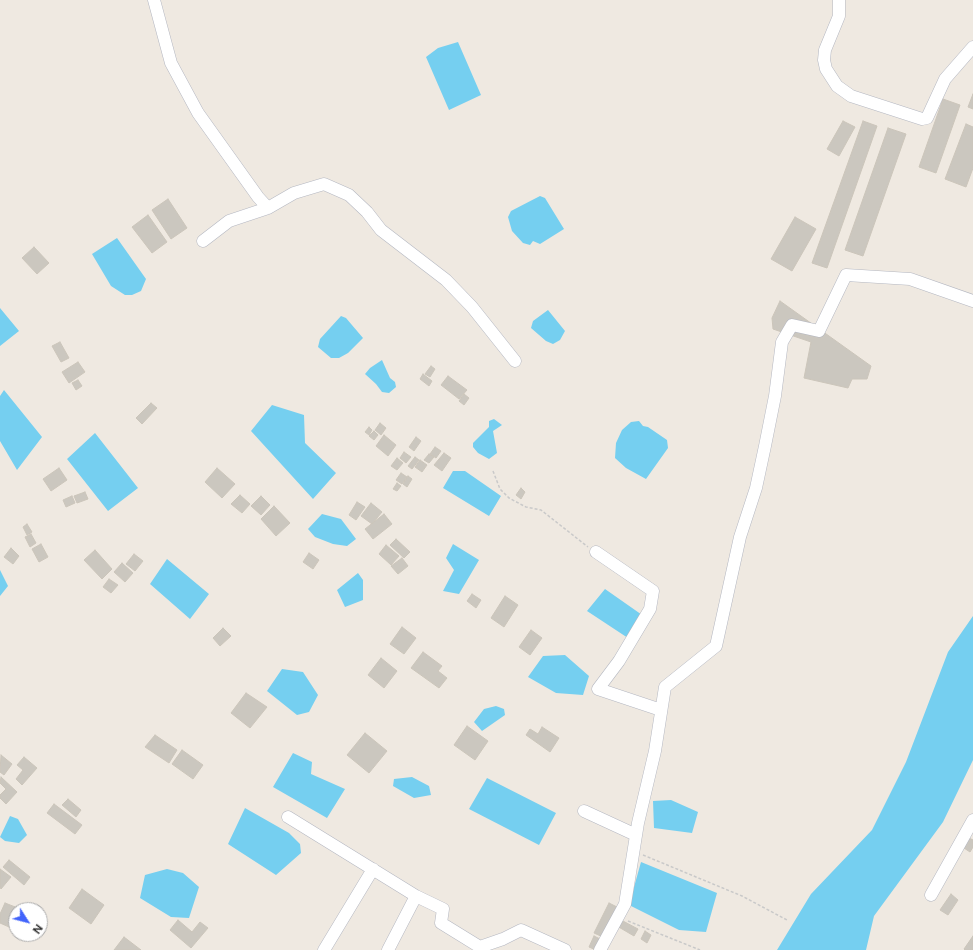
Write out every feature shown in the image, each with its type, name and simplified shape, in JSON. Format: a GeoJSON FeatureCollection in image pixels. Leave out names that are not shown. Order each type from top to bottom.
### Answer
{"type":"FeatureCollection","features":[{"type":"Feature","properties":{"kind":"street"},"geometry":{"type":"LineString","coordinates":[[154,0],[171,63],[191,100],[222,148],[268,208]]}},
{"type":"Feature","properties":{"kind":"street"},"geometry":{"type":"LineString","coordinates":[[839,0],[839,16],[825,50],[824,60],[826,70],[837,86],[850,96],[922,119],[927,118],[945,79],[973,47]]}},
{"type":"Feature","properties":{"kind":"street"},"geometry":{"type":"LineString","coordinates":[[203,241],[229,221],[268,208],[294,193],[324,184],[349,195],[367,212],[381,230],[446,280],[472,307],[515,361]]}},
{"type":"Feature","properties":{"kind":"street"},"geometry":{"type":"LineString","coordinates":[[600,950],[625,904],[636,835],[655,752],[664,687],[716,646],[740,537],[756,488],[775,396],[782,342],[792,325],[819,331],[846,274],[910,279],[973,302]]}},
{"type":"Feature","properties":{"kind":"street"},"geometry":{"type":"LineString","coordinates":[[596,552],[653,591],[650,609],[619,661],[598,689],[661,710]]}},
{"type":"Feature","properties":{"kind":"street"},"geometry":{"type":"LineString","coordinates":[[584,811],[636,835]]}},
{"type":"Feature","properties":{"kind":"street"},"geometry":{"type":"LineString","coordinates":[[288,817],[416,896],[443,908],[441,923],[480,947],[503,939],[521,930],[565,950]]}},
{"type":"Feature","properties":{"kind":"street"},"geometry":{"type":"LineString","coordinates":[[931,895],[973,820]]}},
{"type":"Feature","properties":{"kind":"street"},"geometry":{"type":"LineString","coordinates":[[324,950],[373,869]]}},
{"type":"Feature","properties":{"kind":"street"},"geometry":{"type":"LineString","coordinates":[[388,950],[416,896]]}},
{"type":"Feature","properties":{"kind":"path"},"geometry":{"type":"LineString","coordinates":[[494,471],[500,489],[509,498],[526,507],[541,510],[596,552]]}},
{"type":"Feature","properties":{"kind":"path"},"geometry":{"type":"LineString","coordinates":[[634,851],[664,862],[742,896],[787,920]]}},
{"type":"Feature","properties":{"kind":"path"},"geometry":{"type":"LineString","coordinates":[[617,917],[700,950]]}},
{"type":"Feature","properties":{"kind":"water"},"geometry":{"type":"Polygon","coordinates":[[[458,42],[481,95],[449,110],[426,57],[438,48],[458,42]]]}},
{"type":"Feature","properties":{"kind":"water"},"geometry":{"type":"Polygon","coordinates":[[[540,196],[545,198],[564,229],[540,244],[533,241],[530,245],[523,243],[512,231],[508,217],[511,211],[540,196]]]}},
{"type":"Feature","properties":{"kind":"water"},"geometry":{"type":"Polygon","coordinates":[[[117,238],[146,279],[141,291],[132,295],[125,295],[111,286],[92,254],[117,238]]]}},
{"type":"Feature","properties":{"kind":"water"},"geometry":{"type":"Polygon","coordinates":[[[0,308],[19,331],[0,346],[0,308]]]}},
{"type":"Feature","properties":{"kind":"water"},"geometry":{"type":"Polygon","coordinates":[[[548,310],[565,331],[560,340],[553,344],[546,341],[531,328],[533,321],[548,310]]]}},
{"type":"Feature","properties":{"kind":"water"},"geometry":{"type":"Polygon","coordinates":[[[341,316],[346,318],[363,338],[348,353],[339,358],[331,358],[318,347],[320,339],[341,316]]]}},
{"type":"Feature","properties":{"kind":"water"},"geometry":{"type":"Polygon","coordinates":[[[382,360],[390,378],[395,382],[396,387],[389,393],[382,392],[365,374],[370,368],[382,360]]]}},
{"type":"Feature","properties":{"kind":"water"},"geometry":{"type":"Polygon","coordinates":[[[4,390],[42,437],[17,470],[0,441],[0,396],[4,390]]]}},
{"type":"Feature","properties":{"kind":"water"},"geometry":{"type":"Polygon","coordinates":[[[272,405],[304,415],[305,443],[336,473],[313,499],[251,431],[272,405]]]}},
{"type":"Feature","properties":{"kind":"water"},"geometry":{"type":"Polygon","coordinates":[[[494,419],[502,425],[493,431],[497,453],[489,459],[478,453],[473,447],[473,443],[489,427],[489,421],[494,419]]]}},
{"type":"Feature","properties":{"kind":"water"},"geometry":{"type":"Polygon","coordinates":[[[639,421],[643,426],[648,427],[667,440],[668,448],[646,479],[626,468],[615,458],[616,443],[622,430],[631,422],[639,421]]]}},
{"type":"Feature","properties":{"kind":"water"},"geometry":{"type":"Polygon","coordinates":[[[95,433],[138,488],[108,511],[67,459],[95,433]]]}},
{"type":"Feature","properties":{"kind":"water"},"geometry":{"type":"Polygon","coordinates":[[[453,471],[465,471],[501,496],[489,516],[443,488],[453,471]]]}},
{"type":"Feature","properties":{"kind":"water"},"geometry":{"type":"Polygon","coordinates":[[[322,514],[341,519],[356,539],[347,546],[333,544],[315,537],[308,529],[322,514]]]}},
{"type":"Feature","properties":{"kind":"water"},"geometry":{"type":"Polygon","coordinates":[[[453,544],[479,560],[459,594],[443,591],[454,570],[446,558],[453,544]]]}},
{"type":"Feature","properties":{"kind":"water"},"geometry":{"type":"Polygon","coordinates":[[[167,559],[209,594],[190,619],[150,584],[167,559]]]}},
{"type":"Feature","properties":{"kind":"water"},"geometry":{"type":"Polygon","coordinates":[[[0,570],[8,586],[0,596],[0,570]]]}},
{"type":"Feature","properties":{"kind":"water"},"geometry":{"type":"Polygon","coordinates":[[[358,573],[363,580],[363,600],[345,607],[337,590],[358,573]]]}},
{"type":"Feature","properties":{"kind":"water"},"geometry":{"type":"Polygon","coordinates":[[[605,589],[645,617],[631,640],[587,611],[605,589]]]}},
{"type":"Feature","properties":{"kind":"water"},"geometry":{"type":"Polygon","coordinates":[[[973,616],[973,760],[943,822],[874,916],[866,950],[777,950],[811,894],[872,830],[906,762],[948,652],[973,616]]]}},
{"type":"Feature","properties":{"kind":"water"},"geometry":{"type":"Polygon","coordinates":[[[565,655],[589,676],[583,695],[556,693],[528,677],[543,656],[565,655]]]}},
{"type":"Feature","properties":{"kind":"water"},"geometry":{"type":"Polygon","coordinates":[[[282,669],[303,672],[318,695],[309,712],[297,715],[267,691],[282,669]]]}},
{"type":"Feature","properties":{"kind":"water"},"geometry":{"type":"Polygon","coordinates":[[[496,706],[504,709],[505,715],[482,731],[474,722],[484,709],[496,706]]]}},
{"type":"Feature","properties":{"kind":"water"},"geometry":{"type":"Polygon","coordinates":[[[293,753],[312,762],[311,774],[345,789],[327,818],[273,787],[293,753]]]}},
{"type":"Feature","properties":{"kind":"water"},"geometry":{"type":"Polygon","coordinates":[[[412,777],[429,786],[431,795],[414,798],[393,786],[394,779],[412,777]]]}},
{"type":"Feature","properties":{"kind":"water"},"geometry":{"type":"Polygon","coordinates":[[[487,778],[556,813],[539,845],[469,809],[487,778]]]}},
{"type":"Feature","properties":{"kind":"water"},"geometry":{"type":"Polygon","coordinates":[[[671,800],[698,812],[692,833],[654,828],[653,801],[671,800]]]}},
{"type":"Feature","properties":{"kind":"water"},"geometry":{"type":"Polygon","coordinates":[[[245,808],[289,833],[300,844],[301,853],[276,875],[228,844],[245,808]]]}},
{"type":"Feature","properties":{"kind":"water"},"geometry":{"type":"Polygon","coordinates":[[[10,816],[18,819],[27,835],[19,843],[5,841],[0,837],[10,816]]]}},
{"type":"Feature","properties":{"kind":"water"},"geometry":{"type":"Polygon","coordinates":[[[641,862],[717,893],[706,932],[679,930],[629,905],[641,862]]]}},
{"type":"Feature","properties":{"kind":"water"},"geometry":{"type":"Polygon","coordinates":[[[167,869],[183,873],[199,887],[189,918],[171,917],[140,898],[145,875],[167,869]]]}},
{"type":"Feature","properties":{"kind":"building"},"geometry":{"type":"Polygon","coordinates":[[[973,94],[973,109],[968,107],[973,94]]]}},
{"type":"Feature","properties":{"kind":"building"},"geometry":{"type":"Polygon","coordinates":[[[943,99],[960,105],[936,173],[919,167],[943,99]]]}},
{"type":"Feature","properties":{"kind":"building"},"geometry":{"type":"Polygon","coordinates":[[[843,121],[855,127],[839,156],[827,149],[843,121]]]}},
{"type":"Feature","properties":{"kind":"building"},"geometry":{"type":"Polygon","coordinates":[[[863,121],[877,126],[827,268],[812,263],[863,121]]]}},
{"type":"Feature","properties":{"kind":"building"},"geometry":{"type":"Polygon","coordinates":[[[966,124],[973,127],[973,168],[966,187],[945,179],[966,124]]]}},
{"type":"Feature","properties":{"kind":"building"},"geometry":{"type":"Polygon","coordinates":[[[888,128],[906,134],[863,256],[845,250],[888,128]]]}},
{"type":"Feature","properties":{"kind":"building"},"geometry":{"type":"Polygon","coordinates":[[[168,199],[187,228],[171,239],[152,210],[168,199]]]}},
{"type":"Feature","properties":{"kind":"building"},"geometry":{"type":"Polygon","coordinates":[[[148,215],[167,242],[152,253],[132,227],[148,215]]]}},
{"type":"Feature","properties":{"kind":"building"},"geometry":{"type":"Polygon","coordinates":[[[795,217],[816,229],[792,271],[771,259],[795,217]]]}},
{"type":"Feature","properties":{"kind":"building"},"geometry":{"type":"Polygon","coordinates":[[[34,247],[49,263],[37,274],[22,258],[34,247]]]}},
{"type":"Feature","properties":{"kind":"building"},"geometry":{"type":"Polygon","coordinates":[[[780,301],[871,366],[867,379],[852,379],[848,388],[804,378],[811,342],[773,329],[772,318],[780,301]]]}},
{"type":"Feature","properties":{"kind":"building"},"geometry":{"type":"Polygon","coordinates":[[[60,342],[69,358],[61,362],[52,346],[60,342]]]}},
{"type":"Feature","properties":{"kind":"building"},"geometry":{"type":"Polygon","coordinates":[[[78,362],[85,372],[69,383],[62,372],[78,362]]]}},
{"type":"Feature","properties":{"kind":"building"},"geometry":{"type":"Polygon","coordinates":[[[431,366],[435,369],[430,377],[425,374],[431,366]]]}},
{"type":"Feature","properties":{"kind":"building"},"geometry":{"type":"Polygon","coordinates":[[[423,374],[432,381],[429,386],[420,379],[423,374]]]}},
{"type":"Feature","properties":{"kind":"building"},"geometry":{"type":"Polygon","coordinates":[[[448,376],[467,390],[459,399],[441,385],[448,376]]]}},
{"type":"Feature","properties":{"kind":"building"},"geometry":{"type":"Polygon","coordinates":[[[78,380],[82,386],[76,390],[72,383],[78,380]]]}},
{"type":"Feature","properties":{"kind":"building"},"geometry":{"type":"Polygon","coordinates":[[[464,394],[469,398],[464,405],[459,401],[464,394]]]}},
{"type":"Feature","properties":{"kind":"building"},"geometry":{"type":"Polygon","coordinates":[[[151,403],[157,408],[142,424],[136,418],[151,403]]]}},
{"type":"Feature","properties":{"kind":"building"},"geometry":{"type":"Polygon","coordinates":[[[380,423],[386,428],[381,435],[375,430],[380,423]]]}},
{"type":"Feature","properties":{"kind":"building"},"geometry":{"type":"Polygon","coordinates":[[[369,427],[372,430],[369,435],[365,432],[369,427]]]}},
{"type":"Feature","properties":{"kind":"building"},"geometry":{"type":"Polygon","coordinates":[[[374,431],[378,435],[374,440],[369,436],[374,431]]]}},
{"type":"Feature","properties":{"kind":"building"},"geometry":{"type":"Polygon","coordinates":[[[384,435],[396,445],[388,456],[376,446],[384,435]]]}},
{"type":"Feature","properties":{"kind":"building"},"geometry":{"type":"Polygon","coordinates":[[[416,437],[421,441],[414,451],[409,447],[416,437]]]}},
{"type":"Feature","properties":{"kind":"building"},"geometry":{"type":"Polygon","coordinates":[[[435,447],[441,451],[436,458],[430,454],[435,447]]]}},
{"type":"Feature","properties":{"kind":"building"},"geometry":{"type":"Polygon","coordinates":[[[404,452],[411,457],[406,463],[400,458],[404,452]]]}},
{"type":"Feature","properties":{"kind":"building"},"geometry":{"type":"Polygon","coordinates":[[[444,453],[451,458],[442,471],[434,465],[444,453]]]}},
{"type":"Feature","properties":{"kind":"building"},"geometry":{"type":"Polygon","coordinates":[[[429,454],[434,457],[429,463],[424,460],[429,454]]]}},
{"type":"Feature","properties":{"kind":"building"},"geometry":{"type":"Polygon","coordinates":[[[415,457],[419,460],[412,469],[408,466],[415,457]]]}},
{"type":"Feature","properties":{"kind":"building"},"geometry":{"type":"Polygon","coordinates":[[[397,458],[403,463],[397,470],[391,466],[397,458]]]}},
{"type":"Feature","properties":{"kind":"building"},"geometry":{"type":"Polygon","coordinates":[[[420,460],[427,465],[422,472],[415,467],[420,460]]]}},
{"type":"Feature","properties":{"kind":"building"},"geometry":{"type":"Polygon","coordinates":[[[59,468],[67,480],[51,491],[43,479],[59,468]]]}},
{"type":"Feature","properties":{"kind":"building"},"geometry":{"type":"Polygon","coordinates":[[[217,468],[235,484],[222,498],[205,482],[217,468]]]}},
{"type":"Feature","properties":{"kind":"building"},"geometry":{"type":"Polygon","coordinates":[[[401,473],[407,477],[402,484],[396,480],[401,473]]]}},
{"type":"Feature","properties":{"kind":"building"},"geometry":{"type":"Polygon","coordinates":[[[408,476],[412,479],[407,487],[403,484],[408,476]]]}},
{"type":"Feature","properties":{"kind":"building"},"geometry":{"type":"Polygon","coordinates":[[[397,483],[401,486],[397,491],[393,489],[397,483]]]}},
{"type":"Feature","properties":{"kind":"building"},"geometry":{"type":"Polygon","coordinates":[[[521,488],[525,492],[521,499],[516,495],[521,488]]]}},
{"type":"Feature","properties":{"kind":"building"},"geometry":{"type":"Polygon","coordinates":[[[85,492],[88,499],[77,503],[74,496],[85,492]]]}},
{"type":"Feature","properties":{"kind":"building"},"geometry":{"type":"Polygon","coordinates":[[[240,495],[250,504],[242,513],[231,504],[240,495]]]}},
{"type":"Feature","properties":{"kind":"building"},"geometry":{"type":"Polygon","coordinates":[[[72,496],[75,503],[66,507],[63,500],[72,496]]]}},
{"type":"Feature","properties":{"kind":"building"},"geometry":{"type":"Polygon","coordinates":[[[261,496],[270,505],[261,515],[251,506],[261,496]]]}},
{"type":"Feature","properties":{"kind":"building"},"geometry":{"type":"Polygon","coordinates":[[[357,502],[365,507],[356,520],[349,515],[357,502]]]}},
{"type":"Feature","properties":{"kind":"building"},"geometry":{"type":"Polygon","coordinates":[[[371,503],[382,512],[372,524],[361,516],[371,503]]]}},
{"type":"Feature","properties":{"kind":"building"},"geometry":{"type":"Polygon","coordinates":[[[274,506],[290,523],[276,536],[261,519],[274,506]]]}},
{"type":"Feature","properties":{"kind":"building"},"geometry":{"type":"Polygon","coordinates":[[[384,514],[392,524],[373,539],[365,529],[384,514]]]}},
{"type":"Feature","properties":{"kind":"building"},"geometry":{"type":"Polygon","coordinates":[[[27,524],[32,532],[27,535],[23,527],[27,524]]]}},
{"type":"Feature","properties":{"kind":"building"},"geometry":{"type":"Polygon","coordinates":[[[31,534],[36,543],[30,547],[25,537],[31,534]]]}},
{"type":"Feature","properties":{"kind":"building"},"geometry":{"type":"Polygon","coordinates":[[[396,539],[410,552],[404,558],[390,545],[396,539]]]}},
{"type":"Feature","properties":{"kind":"building"},"geometry":{"type":"Polygon","coordinates":[[[41,544],[48,557],[39,562],[32,549],[41,544]]]}},
{"type":"Feature","properties":{"kind":"building"},"geometry":{"type":"Polygon","coordinates":[[[386,545],[399,556],[391,565],[379,554],[386,545]]]}},
{"type":"Feature","properties":{"kind":"building"},"geometry":{"type":"Polygon","coordinates":[[[11,548],[19,556],[13,564],[4,557],[11,548]]]}},
{"type":"Feature","properties":{"kind":"building"},"geometry":{"type":"Polygon","coordinates":[[[95,550],[112,569],[102,579],[84,560],[95,550]]]}},
{"type":"Feature","properties":{"kind":"building"},"geometry":{"type":"Polygon","coordinates":[[[309,553],[319,560],[313,569],[303,562],[309,553]]]}},
{"type":"Feature","properties":{"kind":"building"},"geometry":{"type":"Polygon","coordinates":[[[134,554],[143,561],[135,571],[126,564],[134,554]]]}},
{"type":"Feature","properties":{"kind":"building"},"geometry":{"type":"Polygon","coordinates":[[[402,558],[408,566],[398,574],[391,566],[402,558]]]}},
{"type":"Feature","properties":{"kind":"building"},"geometry":{"type":"Polygon","coordinates":[[[122,563],[133,573],[125,582],[114,572],[122,563]]]}},
{"type":"Feature","properties":{"kind":"building"},"geometry":{"type":"Polygon","coordinates":[[[109,579],[118,585],[111,593],[103,587],[109,579]]]}},
{"type":"Feature","properties":{"kind":"building"},"geometry":{"type":"Polygon","coordinates":[[[472,594],[481,600],[476,608],[467,601],[472,594]]]}},
{"type":"Feature","properties":{"kind":"building"},"geometry":{"type":"Polygon","coordinates":[[[505,596],[518,605],[504,627],[491,618],[505,596]]]}},
{"type":"Feature","properties":{"kind":"building"},"geometry":{"type":"Polygon","coordinates":[[[402,627],[416,638],[404,654],[390,644],[402,627]]]}},
{"type":"Feature","properties":{"kind":"building"},"geometry":{"type":"Polygon","coordinates":[[[223,628],[231,636],[220,646],[213,638],[223,628]]]}},
{"type":"Feature","properties":{"kind":"building"},"geometry":{"type":"Polygon","coordinates":[[[531,630],[542,638],[530,655],[519,647],[531,630]]]}},
{"type":"Feature","properties":{"kind":"building"},"geometry":{"type":"Polygon","coordinates":[[[423,652],[442,666],[438,671],[447,678],[439,688],[411,668],[423,652]]]}},
{"type":"Feature","properties":{"kind":"building"},"geometry":{"type":"Polygon","coordinates":[[[381,658],[397,671],[384,688],[368,675],[381,658]]]}},
{"type":"Feature","properties":{"kind":"building"},"geometry":{"type":"Polygon","coordinates":[[[246,693],[267,707],[250,728],[231,713],[246,693]]]}},
{"type":"Feature","properties":{"kind":"building"},"geometry":{"type":"Polygon","coordinates":[[[467,726],[488,741],[475,760],[454,745],[467,726]]]}},
{"type":"Feature","properties":{"kind":"building"},"geometry":{"type":"Polygon","coordinates":[[[542,727],[559,738],[550,752],[526,735],[530,729],[538,734],[542,727]]]}},
{"type":"Feature","properties":{"kind":"building"},"geometry":{"type":"Polygon","coordinates":[[[365,733],[387,751],[369,773],[347,755],[365,733]]]}},
{"type":"Feature","properties":{"kind":"building"},"geometry":{"type":"Polygon","coordinates":[[[155,735],[177,750],[169,763],[145,747],[155,735]]]}},
{"type":"Feature","properties":{"kind":"building"},"geometry":{"type":"Polygon","coordinates":[[[182,750],[203,765],[193,779],[172,764],[182,750]]]}},
{"type":"Feature","properties":{"kind":"building"},"geometry":{"type":"Polygon","coordinates":[[[1,755],[12,764],[4,775],[0,772],[1,755]]]}},
{"type":"Feature","properties":{"kind":"building"},"geometry":{"type":"Polygon","coordinates":[[[24,757],[37,768],[22,785],[16,779],[23,770],[17,765],[24,757]]]}},
{"type":"Feature","properties":{"kind":"building"},"geometry":{"type":"Polygon","coordinates":[[[1,777],[17,792],[6,804],[0,798],[0,795],[6,789],[0,783],[1,777]]]}},
{"type":"Feature","properties":{"kind":"building"},"geometry":{"type":"Polygon","coordinates":[[[68,799],[81,810],[76,817],[62,805],[68,799]]]}},
{"type":"Feature","properties":{"kind":"building"},"geometry":{"type":"Polygon","coordinates":[[[54,804],[82,825],[75,834],[47,813],[54,804]]]}},
{"type":"Feature","properties":{"kind":"building"},"geometry":{"type":"Polygon","coordinates":[[[967,837],[973,840],[973,847],[970,852],[961,846],[967,837]]]}},
{"type":"Feature","properties":{"kind":"building"},"geometry":{"type":"Polygon","coordinates":[[[9,860],[30,877],[24,885],[3,867],[9,860]]]}},
{"type":"Feature","properties":{"kind":"building"},"geometry":{"type":"Polygon","coordinates":[[[0,869],[11,877],[1,889],[0,887],[0,869]]]}},
{"type":"Feature","properties":{"kind":"building"},"geometry":{"type":"Polygon","coordinates":[[[82,889],[104,905],[91,924],[69,908],[82,889]]]}},
{"type":"Feature","properties":{"kind":"building"},"geometry":{"type":"Polygon","coordinates":[[[951,894],[958,900],[948,915],[940,910],[951,894]]]}},
{"type":"Feature","properties":{"kind":"building"},"geometry":{"type":"Polygon","coordinates":[[[5,903],[8,904],[8,926],[0,923],[0,914],[5,903]]]}},
{"type":"Feature","properties":{"kind":"building"},"geometry":{"type":"Polygon","coordinates":[[[609,903],[617,907],[603,937],[594,933],[609,903]]]}},
{"type":"Feature","properties":{"kind":"building"},"geometry":{"type":"Polygon","coordinates":[[[178,920],[192,932],[200,922],[208,928],[191,948],[170,930],[178,920]]]}},
{"type":"Feature","properties":{"kind":"building"},"geometry":{"type":"Polygon","coordinates":[[[621,920],[638,929],[634,936],[617,926],[621,920]]]}},
{"type":"Feature","properties":{"kind":"building"},"geometry":{"type":"Polygon","coordinates":[[[645,931],[651,935],[647,943],[641,939],[645,931]]]}},
{"type":"Feature","properties":{"kind":"building"},"geometry":{"type":"Polygon","coordinates":[[[594,936],[600,939],[596,950],[589,947],[594,936]]]}},
{"type":"Feature","properties":{"kind":"building"},"geometry":{"type":"Polygon","coordinates":[[[973,936],[973,950],[965,950],[964,949],[973,936]]]}},
{"type":"Feature","properties":{"kind":"building"},"geometry":{"type":"Polygon","coordinates":[[[124,937],[141,950],[114,950],[124,937]]]}}]}
